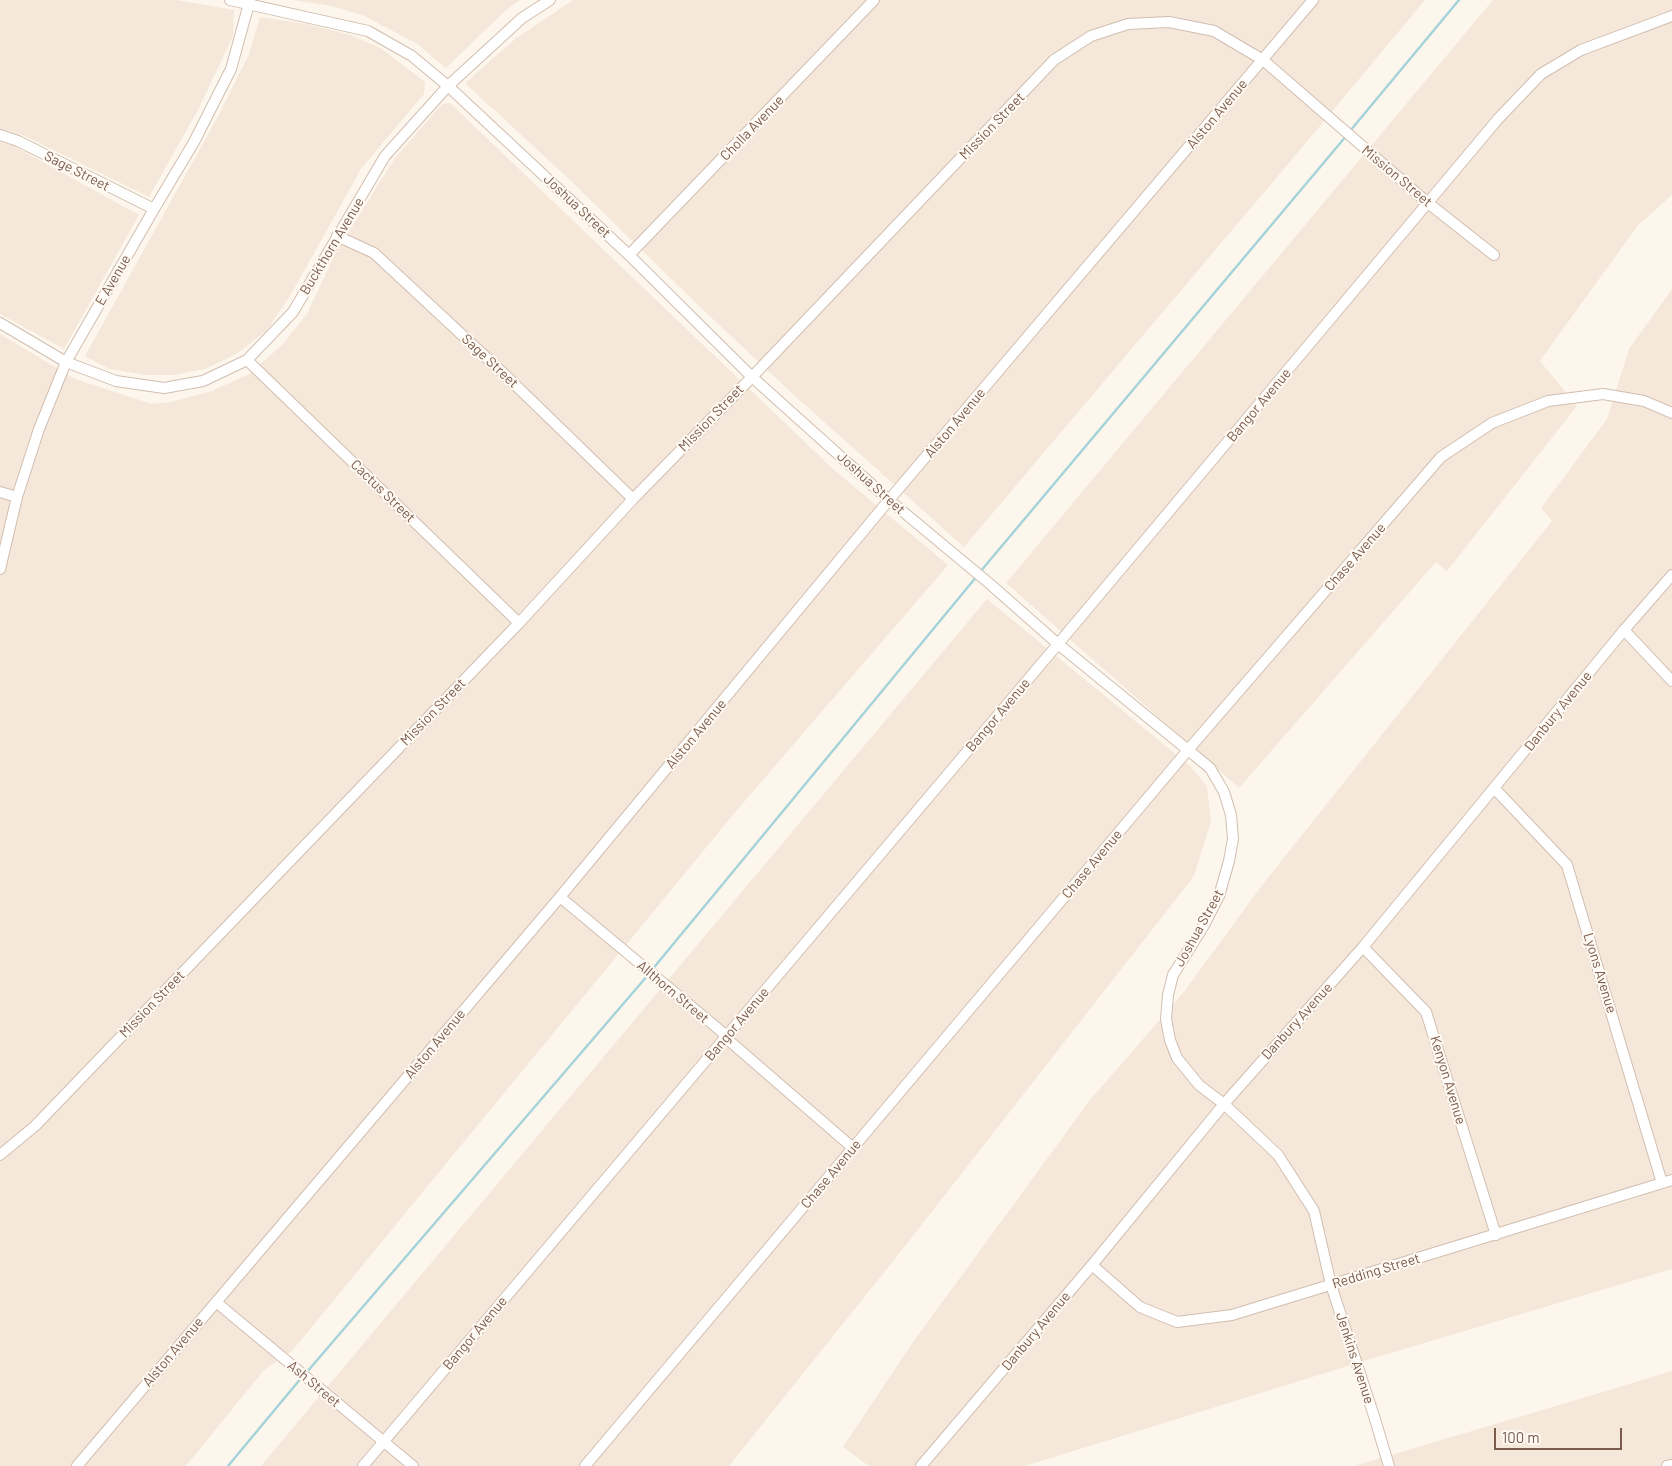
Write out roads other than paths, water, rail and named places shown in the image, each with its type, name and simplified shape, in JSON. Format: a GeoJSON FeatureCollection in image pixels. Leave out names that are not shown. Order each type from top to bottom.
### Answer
{"type":"FeatureCollection","features":[{"type":"Feature","properties":{"kind":"street","name":"Joshua Street"},"geometry":{"type":"LineString","coordinates":[[230,0],[250,2],[368,31],[412,56],[448,86],[629,255],[752,376],[889,500],[990,584],[1058,644],[1210,768],[1224,792],[1231,815],[1233,839],[1220,896],[1173,975],[1168,995],[1166,1019],[1170,1040],[1177,1058],[1199,1085],[1224,1104]]}},
{"type":"Feature","properties":{"kind":"street","name":"Buckthorn Avenue"},"geometry":{"type":"LineString","coordinates":[[66,362],[116,381],[164,388],[203,381],[247,360],[293,312],[385,156],[448,86],[522,18],[550,0]]}},
{"type":"Feature","properties":{"kind":"street","name":"Cholla Avenue"},"geometry":{"type":"LineString","coordinates":[[629,255],[874,0]]}},
{"type":"Feature","properties":{"kind":"street","name":"Alston Avenue"},"geometry":{"type":"LineString","coordinates":[[77,1466],[560,897],[889,500],[1313,0]]}},
{"type":"Feature","properties":{"kind":"street","name":"E Avenue"},"geometry":{"type":"LineString","coordinates":[[0,570],[17,497],[39,429],[66,362],[194,142],[231,69],[250,2]]}},
{"type":"Feature","properties":{"kind":"street","name":"Bangor Avenue"},"geometry":{"type":"LineString","coordinates":[[363,1466],[1058,644],[1498,119],[1541,74],[1581,50],[1672,16]]}},
{"type":"Feature","properties":{"kind":"street","name":"Mission Street"},"geometry":{"type":"LineString","coordinates":[[0,1155],[35,1126],[519,623],[633,498],[1054,60],[1091,36],[1128,24],[1169,22],[1214,32],[1263,60],[1428,203],[1494,255]]}},
{"type":"Feature","properties":{"kind":"street","name":"Sage Street"},"geometry":{"type":"LineString","coordinates":[[0,135],[18,140],[154,209]]}},
{"type":"Feature","properties":{"kind":"street","name":"Sage Street"},"geometry":{"type":"LineString","coordinates":[[337,236],[374,253],[633,498]]}},
{"type":"Feature","properties":{"kind":"street"},"geometry":{"type":"LineString","coordinates":[[0,323],[66,362]]}},
{"type":"Feature","properties":{"kind":"street","name":"Cactus Street"},"geometry":{"type":"LineString","coordinates":[[247,360],[519,623]]}},
{"type":"Feature","properties":{"kind":"street","name":"Chase Avenue"},"geometry":{"type":"LineString","coordinates":[[585,1466],[1188,750],[1440,457],[1492,423],[1548,401],[1603,394],[1644,401],[1672,413]]}},
{"type":"Feature","properties":{"kind":"street"},"geometry":{"type":"LineString","coordinates":[[0,492],[17,497]]}},
{"type":"Feature","properties":{"kind":"street","name":"Danbury Avenue"},"geometry":{"type":"LineString","coordinates":[[921,1466],[1092,1266],[1224,1104],[1363,947],[1624,630],[1672,575]]}},
{"type":"Feature","properties":{"kind":"street"},"geometry":{"type":"LineString","coordinates":[[1624,630],[1672,681]]}},
{"type":"Feature","properties":{"kind":"street","name":"Lyons Avenue"},"geometry":{"type":"LineString","coordinates":[[1495,789],[1567,865],[1667,1181]]}},
{"type":"Feature","properties":{"kind":"street","name":"Allthorn Street"},"geometry":{"type":"LineString","coordinates":[[560,897],[722,1032],[726,1038],[853,1148]]}},
{"type":"Feature","properties":{"kind":"street","name":"Kenyon Avenue"},"geometry":{"type":"LineString","coordinates":[[1363,947],[1426,1012],[1496,1234]]}},
{"type":"Feature","properties":{"kind":"street","name":"Jenkins Avenue"},"geometry":{"type":"LineString","coordinates":[[1224,1104],[1278,1155],[1314,1211],[1331,1285],[1389,1466]]}},
{"type":"Feature","properties":{"kind":"street","name":"Redding Street"},"geometry":{"type":"LineString","coordinates":[[1092,1266],[1140,1307],[1177,1322],[1232,1315],[1667,1181]]}},
{"type":"Feature","properties":{"kind":"street","name":"Ash Street"},"geometry":{"type":"LineString","coordinates":[[216,1302],[413,1466]]}},
{"type":"Feature","properties":{"kind":"street"},"geometry":{"type":"LineString","coordinates":[[1667,1466],[1672,1464]]}},
{"type":"Feature","properties":{"kind":"waterway"},"geometry":{"type":"LineString","coordinates":[[1350,131],[1459,0]]}},
{"type":"Feature","properties":{"kind":"waterway"},"geometry":{"type":"LineString","coordinates":[[980,572],[1347,135]]}},
{"type":"Feature","properties":{"kind":"waterway"},"geometry":{"type":"LineString","coordinates":[[651,971],[977,576]]}},
{"type":"Feature","properties":{"kind":"waterway"},"geometry":{"type":"LineString","coordinates":[[306,1373],[648,975]]}},
{"type":"Feature","properties":{"kind":"waterway"},"geometry":{"type":"LineString","coordinates":[[228,1466],[302,1377]]}}]}
